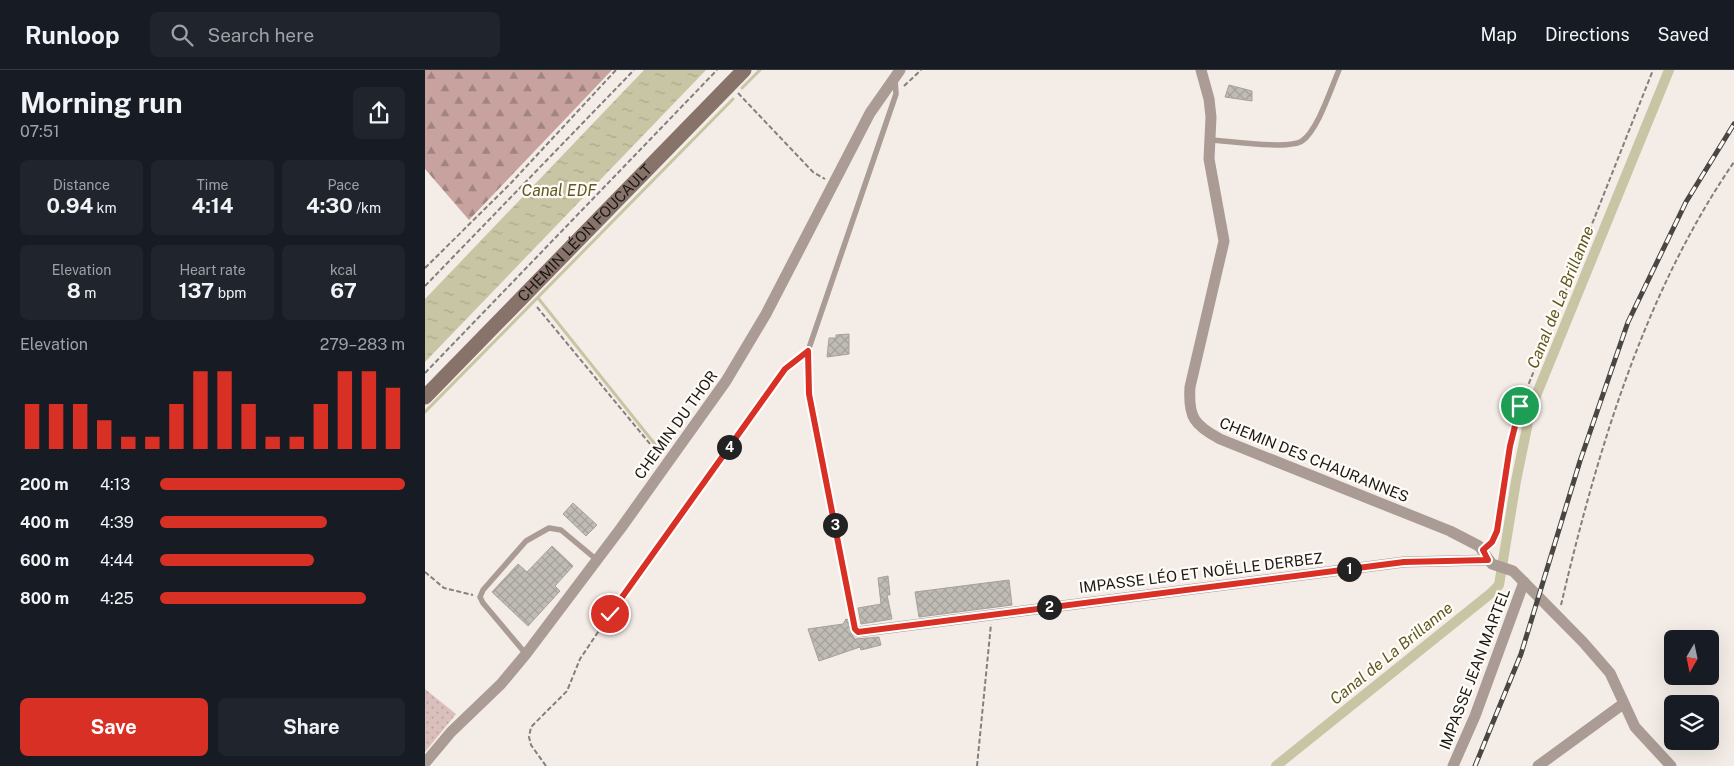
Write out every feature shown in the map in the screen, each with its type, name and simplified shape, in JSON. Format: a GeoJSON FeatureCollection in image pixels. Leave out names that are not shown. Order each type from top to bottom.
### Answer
{"type":"FeatureCollection","features":[{"type":"Feature","properties":{"kind":"main road","name":"CHEMIN LÉON FOUCAULT"},"geometry":{"type":"LineString","coordinates":[[425,397],[745,70]]}},
{"type":"Feature","properties":{"kind":"street","name":"CHEMIN DES CHAURANNES"},"geometry":{"type":"LineString","coordinates":[[1201,70],[1209,99],[1210,168],[1224,242],[1190,387],[1189,407],[1195,421],[1203,430],[1220,439],[1450,531],[1477,544],[1486,555],[1524,582],[1559,617]]}},
{"type":"Feature","properties":{"kind":"street","name":"CHEMIN DU THOR"},"geometry":{"type":"LineString","coordinates":[[425,764],[451,732],[501,684],[526,654],[597,560],[726,381],[747,349],[870,113],[897,74]]}},
{"type":"Feature","properties":{"kind":"street","name":"IMPASSE LÉO ET NOËLLE DERBEZ"},"geometry":{"type":"LineString","coordinates":[[858,632],[1404,562],[1486,555]]}},
{"type":"Feature","properties":{"kind":"street","name":"IMPASSE JEAN MARTEL"},"geometry":{"type":"LineString","coordinates":[[1453,766],[1479,706],[1524,582]]}},
{"type":"Feature","properties":{"kind":"street"},"geometry":{"type":"LineString","coordinates":[[1559,617],[1606,668],[1617,686],[1623,704],[1640,733],[1671,766]]}},
{"type":"Feature","properties":{"kind":"street"},"geometry":{"type":"LineString","coordinates":[[1538,766],[1623,704]]}},
{"type":"Feature","properties":{"kind":"lane"},"geometry":{"type":"LineString","coordinates":[[1211,140],[1288,145],[1301,142],[1315,123],[1339,70]]}},
{"type":"Feature","properties":{"kind":"lane"},"geometry":{"type":"LineString","coordinates":[[858,632],[855,629],[809,394],[808,351],[896,92],[897,74]]}},
{"type":"Feature","properties":{"kind":"lane"},"geometry":{"type":"LineString","coordinates":[[526,654],[484,605],[481,597],[483,590],[526,541],[549,528],[561,530],[597,560]]}},
{"type":"Feature","properties":{"kind":"path"},"geometry":{"type":"LineString","coordinates":[[425,268],[511,183],[616,70]]}},
{"type":"Feature","properties":{"kind":"path"},"geometry":{"type":"LineString","coordinates":[[425,286],[634,70]]}},
{"type":"Feature","properties":{"kind":"path"},"geometry":{"type":"LineString","coordinates":[[425,373],[717,70]]}},
{"type":"Feature","properties":{"kind":"path"},"geometry":{"type":"LineString","coordinates":[[896,92],[921,70]]}},
{"type":"Feature","properties":{"kind":"path"},"geometry":{"type":"LineString","coordinates":[[1486,555],[1497,531],[1512,437],[1520,406],[1653,70]]}},
{"type":"Feature","properties":{"kind":"path"},"geometry":{"type":"LineString","coordinates":[[730,85],[813,172],[821,178],[834,183]]}},
{"type":"Feature","properties":{"kind":"path"},"geometry":{"type":"LineString","coordinates":[[1559,617],[1603,452],[1640,344],[1685,243],[1734,162]]}},
{"type":"Feature","properties":{"kind":"path"},"geometry":{"type":"LineString","coordinates":[[537,308],[667,463]]}},
{"type":"Feature","properties":{"kind":"path"},"geometry":{"type":"LineString","coordinates":[[546,766],[531,745],[529,737],[531,727],[567,691],[580,659],[640,569],[785,369],[808,351]]}},
{"type":"Feature","properties":{"kind":"path"},"geometry":{"type":"LineString","coordinates":[[425,572],[444,588],[481,597]]}},
{"type":"Feature","properties":{"kind":"path"},"geometry":{"type":"LineString","coordinates":[[977,766],[991,622]]}},
{"type":"Feature","properties":{"kind":"shaded area"},"geometry":{"type":"Polygon","coordinates":[[[425,689],[456,714],[425,752],[425,689]]]}},
{"type":"Feature","properties":{"kind":"green space"},"geometry":{"type":"Polygon","coordinates":[[[425,70],[612,70],[469,220],[425,169],[425,70]]]}},
{"type":"Feature","properties":{"kind":"water","name":"Canal EDF"},"geometry":{"type":"Polygon","coordinates":[[[644,70],[706,70],[425,362],[425,299],[644,70]]]}},
{"type":"Feature","properties":{"kind":"building"},"geometry":{"type":"Polygon","coordinates":[[[1229,85],[1252,91],[1252,101],[1225,97],[1229,85]]]}},
{"type":"Feature","properties":{"kind":"building"},"geometry":{"type":"Polygon","coordinates":[[[849,334],[849,354],[827,357],[829,338],[836,338],[836,335],[849,334]]]}},
{"type":"Feature","properties":{"kind":"building"},"geometry":{"type":"Polygon","coordinates":[[[573,503],[597,525],[586,536],[563,514],[573,503]]]}},
{"type":"Feature","properties":{"kind":"building"},"geometry":{"type":"Polygon","coordinates":[[[552,546],[573,566],[555,586],[560,591],[528,626],[492,592],[518,564],[527,572],[552,546]]]}},
{"type":"Feature","properties":{"kind":"building"},"geometry":{"type":"Polygon","coordinates":[[[888,576],[890,595],[887,595],[892,619],[861,624],[858,608],[881,604],[878,578],[888,576]]]}},
{"type":"Feature","properties":{"kind":"building"},"geometry":{"type":"Polygon","coordinates":[[[1009,580],[1012,605],[919,617],[915,592],[1009,580]]]}},
{"type":"Feature","properties":{"kind":"building"},"geometry":{"type":"Polygon","coordinates":[[[846,619],[849,620],[851,633],[855,639],[879,637],[881,645],[861,650],[860,647],[819,661],[808,629],[843,624],[846,619]]]}},
{"type":"Feature","properties":{"kind":"waterway"},"geometry":{"type":"LineString","coordinates":[[742,88],[760,70]]}},
{"type":"Feature","properties":{"kind":"waterway","name":"Canal de La Brillanne"},"geometry":{"type":"LineString","coordinates":[[1276,766],[1499,585],[1516,481],[1531,408],[1669,70]]}},
{"type":"Feature","properties":{"kind":"waterway"},"geometry":{"type":"LineString","coordinates":[[425,412],[733,99]]}},
{"type":"Feature","properties":{"kind":"waterway"},"geometry":{"type":"LineString","coordinates":[[538,298],[662,453]]}},
{"type":"Feature","properties":{"kind":"railway"},"geometry":{"type":"LineString","coordinates":[[1475,766],[1521,654],[1580,461],[1628,322],[1686,202],[1734,124]]}},
{"type":"Feature","properties":{"kind":"route"},"geometry":{"type":"LineString","coordinates":[[610,614],[640,569],[785,369],[808,351],[807,374],[809,394],[855,629],[858,632],[1404,562],[1488,560],[1483,550],[1492,542],[1497,531],[1513,428],[1520,406]]}}]}
